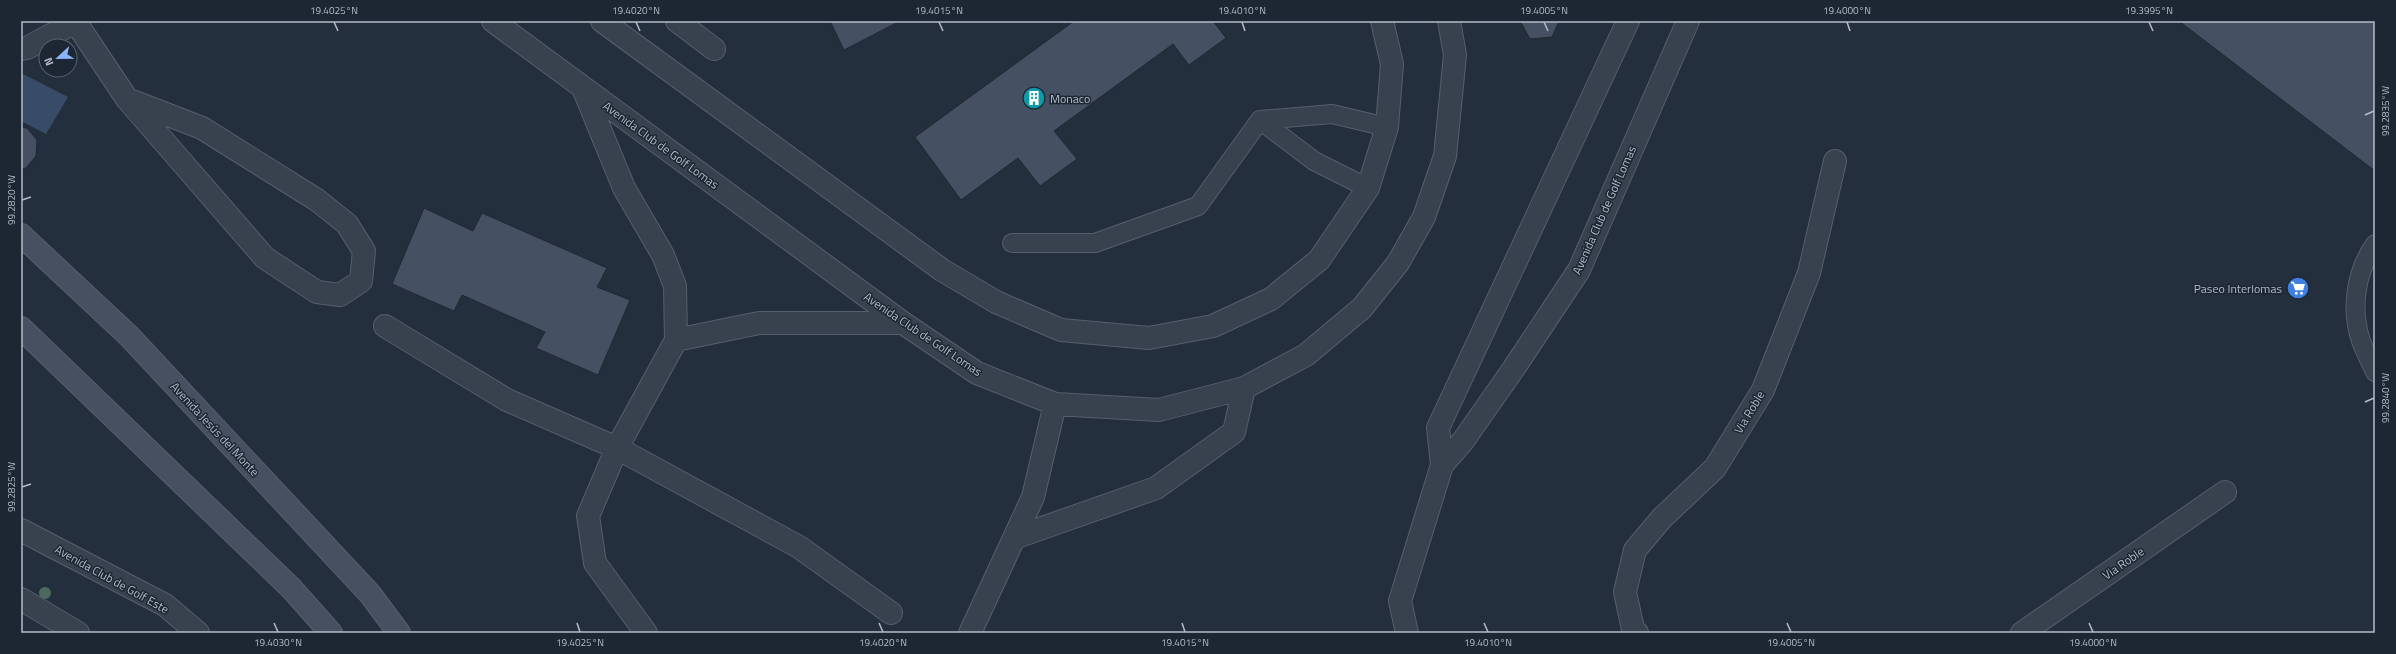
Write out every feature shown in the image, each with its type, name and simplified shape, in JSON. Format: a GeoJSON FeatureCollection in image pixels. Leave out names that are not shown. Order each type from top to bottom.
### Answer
{"type":"FeatureCollection","features":[{"type":"Feature","properties":{"kind":"main road","name":"Avenida Jesús del Monte"},"geometry":{"type":"LineString","coordinates":[[21,235],[129,336],[370,594],[398,633]]}},
{"type":"Feature","properties":{"kind":"main road"},"geometry":{"type":"LineString","coordinates":[[21,328],[291,588],[331,633]]}},
{"type":"Feature","properties":{"kind":"street","name":"Avenida Club de Golf Lomas"},"geometry":{"type":"LineString","coordinates":[[492,21],[903,323],[977,373],[1055,404],[1159,410],[1244,388],[1306,355],[1362,308],[1398,264],[1424,217],[1445,156],[1455,55],[1449,21]]}},
{"type":"Feature","properties":{"kind":"street"},"geometry":{"type":"LineString","coordinates":[[602,21],[942,270],[996,302],[1061,330],[1149,338],[1213,326],[1271,299],[1319,260],[1368,188],[1388,127],[1392,64],[1382,21]]}},
{"type":"Feature","properties":{"kind":"street"},"geometry":{"type":"LineString","coordinates":[[677,21],[714,49]]}},
{"type":"Feature","properties":{"kind":"street","name":"Avenida Club de Golf Lomas"},"geometry":{"type":"LineString","coordinates":[[1407,633],[1400,601],[1442,465],[1438,428],[1628,21]]}},
{"type":"Feature","properties":{"kind":"street","name":"Avenida Club de Golf Lomas"},"geometry":{"type":"LineString","coordinates":[[1442,465],[1463,441],[1514,368],[1579,270],[1688,21]]}},
{"type":"Feature","properties":{"kind":"street"},"geometry":{"type":"LineString","coordinates":[[21,49],[76,22],[127,100],[265,258],[317,292],[340,295],[361,282],[364,251],[347,224],[317,200],[202,128],[127,100]]}},
{"type":"Feature","properties":{"kind":"street"},"geometry":{"type":"LineString","coordinates":[[583,87],[624,188],[663,255],[675,286],[676,340],[618,448],[588,516],[595,563],[646,633]]}},
{"type":"Feature","properties":{"kind":"street","name":"Via Roble"},"geometry":{"type":"LineString","coordinates":[[1637,633],[1633,629],[1626,592],[1635,550],[1662,518],[1715,468],[1764,390],[1809,273],[1835,161]]}},
{"type":"Feature","properties":{"kind":"street"},"geometry":{"type":"LineString","coordinates":[[676,340],[759,323],[903,323]]}},
{"type":"Feature","properties":{"kind":"street"},"geometry":{"type":"LineString","coordinates":[[385,326],[507,400],[618,448],[799,547],[891,613]]}},
{"type":"Feature","properties":{"kind":"street"},"geometry":{"type":"LineString","coordinates":[[1014,538],[1156,488],[1234,432],[1244,388]]}},
{"type":"Feature","properties":{"kind":"street"},"geometry":{"type":"LineString","coordinates":[[970,633],[1033,497],[1055,404]]}},
{"type":"Feature","properties":{"kind":"street","name":"Via Roble"},"geometry":{"type":"LineString","coordinates":[[2022,633],[2225,492]]}},
{"type":"Feature","properties":{"kind":"street","name":"Avenida Club de Golf Este"},"geometry":{"type":"LineString","coordinates":[[21,530],[165,606],[198,633]]}},
{"type":"Feature","properties":{"kind":"street"},"geometry":{"type":"LineString","coordinates":[[21,599],[78,633]]}},
{"type":"Feature","properties":{"kind":"lane"},"geometry":{"type":"LineString","coordinates":[[1012,243],[1095,243],[1198,206],[1260,120],[1332,114],[1388,127]]}},
{"type":"Feature","properties":{"kind":"lane"},"geometry":{"type":"LineString","coordinates":[[1260,120],[1314,161],[1368,188]]}},
{"type":"Feature","properties":{"kind":"lane"},"geometry":{"type":"LineString","coordinates":[[2375,244],[2360,274],[2356,296],[2356,318],[2361,341],[2375,372]]}},
{"type":"Feature","properties":{"kind":"water"},"geometry":{"type":"Polygon","coordinates":[[[21,73],[68,97],[46,134],[21,121],[21,73]]]}},
{"type":"Feature","properties":{"kind":"building"},"geometry":{"type":"Polygon","coordinates":[[[830,21],[900,21],[844,50],[830,21]]]}},
{"type":"Feature","properties":{"kind":"building","name":"Monaco"},"geometry":{"type":"Polygon","coordinates":[[[1074,21],[1213,21],[1226,38],[1189,65],[1173,44],[1054,131],[1077,159],[1040,186],[1018,158],[961,200],[915,137],[1074,21]]]}},
{"type":"Feature","properties":{"kind":"building"},"geometry":{"type":"Polygon","coordinates":[[[1520,21],[1559,21],[1552,37],[1530,39],[1520,21]]]}},
{"type":"Feature","properties":{"kind":"building"},"geometry":{"type":"Polygon","coordinates":[[[2179,21],[2375,21],[2375,171],[2179,21]]]}},
{"type":"Feature","properties":{"kind":"building"},"geometry":{"type":"Polygon","coordinates":[[[21,127],[27,128],[37,140],[36,156],[26,168],[21,169],[21,127]]]}},
{"type":"Feature","properties":{"kind":"building"},"geometry":{"type":"Polygon","coordinates":[[[424,208],[473,231],[482,213],[607,268],[597,287],[630,300],[598,375],[536,348],[545,332],[462,295],[454,311],[392,284],[424,208]]]}},
{"type":"Feature","properties":{"kind":"place","name":"Monaco"},"geometry":{"type":"Point","coordinates":[1034,98]}},
{"type":"Feature","properties":{"kind":"place","name":"Paseo Interlomas"},"geometry":{"type":"Point","coordinates":[2298,288]}}]}
